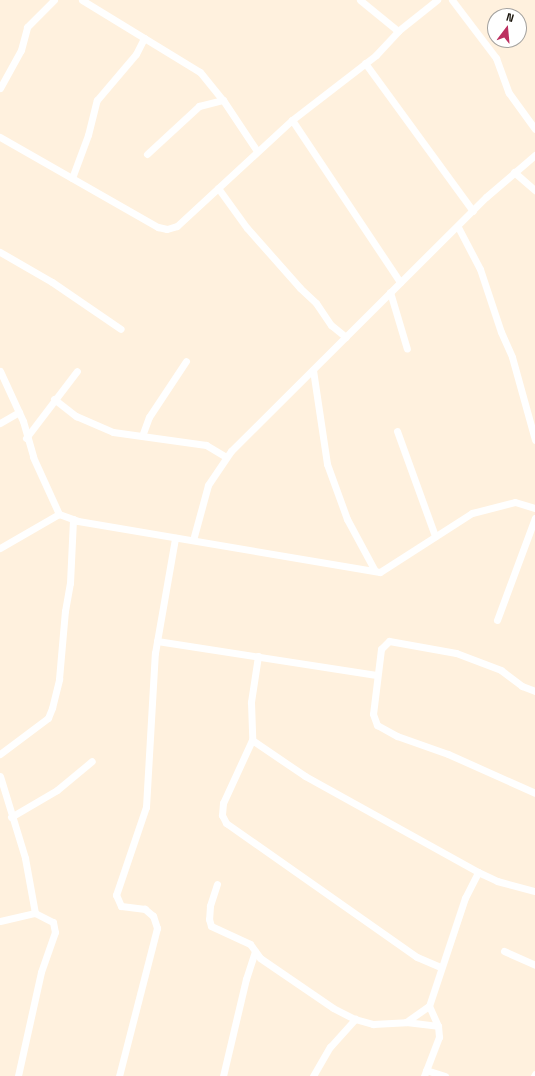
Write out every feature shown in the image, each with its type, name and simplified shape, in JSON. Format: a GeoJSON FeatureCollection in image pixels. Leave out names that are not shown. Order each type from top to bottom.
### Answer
{"type":"FeatureCollection","features":[{"type":"Feature","properties":{"kind":"street"},"geometry":{"type":"LineString","coordinates":[[0,88],[21,50],[27,27],[54,0]]}},
{"type":"Feature","properties":{"kind":"street"},"geometry":{"type":"LineString","coordinates":[[82,0],[200,72],[223,100],[257,151]]}},
{"type":"Feature","properties":{"kind":"street"},"geometry":{"type":"LineString","coordinates":[[360,0],[398,31]]}},
{"type":"Feature","properties":{"kind":"street"},"geometry":{"type":"LineString","coordinates":[[0,137],[158,227],[166,229],[177,226],[292,120],[365,63],[398,31],[437,0]]}},
{"type":"Feature","properties":{"kind":"street"},"geometry":{"type":"LineString","coordinates":[[452,0],[496,58],[509,93],[535,130]]}},
{"type":"Feature","properties":{"kind":"street"},"geometry":{"type":"LineString","coordinates":[[72,178],[88,135],[97,100],[136,54],[144,38]]}},
{"type":"Feature","properties":{"kind":"street"},"geometry":{"type":"LineString","coordinates":[[365,63],[473,211]]}},
{"type":"Feature","properties":{"kind":"street"},"geometry":{"type":"LineString","coordinates":[[147,154],[199,106],[223,100]]}},
{"type":"Feature","properties":{"kind":"street"},"geometry":{"type":"LineString","coordinates":[[292,120],[400,282]]}},
{"type":"Feature","properties":{"kind":"street"},"geometry":{"type":"LineString","coordinates":[[193,540],[208,485],[226,457],[400,282],[514,172],[535,155]]}},
{"type":"Feature","properties":{"kind":"street"},"geometry":{"type":"LineString","coordinates":[[514,172],[535,190]]}},
{"type":"Feature","properties":{"kind":"street"},"geometry":{"type":"LineString","coordinates":[[218,188],[246,228],[300,288],[316,303],[331,325],[346,337]]}},
{"type":"Feature","properties":{"kind":"street"},"geometry":{"type":"LineString","coordinates":[[458,227],[480,269],[501,332],[512,357],[535,440]]}},
{"type":"Feature","properties":{"kind":"street"},"geometry":{"type":"LineString","coordinates":[[0,252],[52,282],[121,329]]}},
{"type":"Feature","properties":{"kind":"street"},"geometry":{"type":"LineString","coordinates":[[390,292],[407,349]]}},
{"type":"Feature","properties":{"kind":"street"},"geometry":{"type":"LineString","coordinates":[[142,436],[149,417],[186,361]]}},
{"type":"Feature","properties":{"kind":"street"},"geometry":{"type":"LineString","coordinates":[[313,370],[327,464],[347,519],[375,571]]}},
{"type":"Feature","properties":{"kind":"street"},"geometry":{"type":"LineString","coordinates":[[0,371],[19,412],[26,438],[59,514],[73,519],[175,538],[375,571],[388,569],[458,520],[489,507],[515,502],[535,508]]}},
{"type":"Feature","properties":{"kind":"street"},"geometry":{"type":"LineString","coordinates":[[26,438],[54,399],[77,371]]}},
{"type":"Feature","properties":{"kind":"street"},"geometry":{"type":"LineString","coordinates":[[54,399],[95,426],[113,432],[206,445],[226,457]]}},
{"type":"Feature","properties":{"kind":"street"},"geometry":{"type":"LineString","coordinates":[[0,423],[19,412]]}},
{"type":"Feature","properties":{"kind":"street"},"geometry":{"type":"LineString","coordinates":[[397,431],[434,536]]}},
{"type":"Feature","properties":{"kind":"street"},"geometry":{"type":"LineString","coordinates":[[0,548],[59,514]]}},
{"type":"Feature","properties":{"kind":"street"},"geometry":{"type":"LineString","coordinates":[[497,620],[535,518]]}},
{"type":"Feature","properties":{"kind":"street"},"geometry":{"type":"LineString","coordinates":[[0,754],[48,718],[52,708],[59,680],[65,611],[70,583],[73,519]]}},
{"type":"Feature","properties":{"kind":"street"},"geometry":{"type":"LineString","coordinates":[[119,1076],[157,928],[153,916],[145,909],[121,906],[116,895],[146,807],[157,641],[175,538]]}},
{"type":"Feature","properties":{"kind":"street"},"geometry":{"type":"LineString","coordinates":[[157,641],[376,675]]}},
{"type":"Feature","properties":{"kind":"street"},"geometry":{"type":"LineString","coordinates":[[535,691],[522,686],[501,670],[456,653],[394,641],[384,644],[381,649],[376,675],[373,714],[377,725],[397,736],[448,754],[535,793]]}},
{"type":"Feature","properties":{"kind":"street"},"geometry":{"type":"LineString","coordinates":[[258,656],[251,702],[252,740],[223,803],[222,815],[226,823],[417,957],[441,966]]}},
{"type":"Feature","properties":{"kind":"street"},"geometry":{"type":"LineString","coordinates":[[252,740],[305,776],[478,872],[497,881],[535,891]]}},
{"type":"Feature","properties":{"kind":"street"},"geometry":{"type":"LineString","coordinates":[[11,817],[57,790],[92,761]]}},
{"type":"Feature","properties":{"kind":"street"},"geometry":{"type":"LineString","coordinates":[[0,776],[31,883],[35,913]]}},
{"type":"Feature","properties":{"kind":"street"},"geometry":{"type":"LineString","coordinates":[[406,1022],[429,1006],[441,966],[465,898],[478,872]]}},
{"type":"Feature","properties":{"kind":"street"},"geometry":{"type":"LineString","coordinates":[[217,884],[210,906],[209,919],[212,926],[250,944],[260,958],[333,1008],[355,1019],[373,1024],[406,1022],[438,1026]]}},
{"type":"Feature","properties":{"kind":"street"},"geometry":{"type":"LineString","coordinates":[[0,921],[35,913],[53,922],[55,932],[41,972],[18,1076]]}},
{"type":"Feature","properties":{"kind":"street"},"geometry":{"type":"LineString","coordinates":[[223,1076],[246,979],[255,951]]}},
{"type":"Feature","properties":{"kind":"street"},"geometry":{"type":"LineString","coordinates":[[504,951],[535,966]]}},
{"type":"Feature","properties":{"kind":"street"},"geometry":{"type":"LineString","coordinates":[[429,1006],[438,1026],[439,1036],[425,1073],[445,1076]]}},
{"type":"Feature","properties":{"kind":"street"},"geometry":{"type":"LineString","coordinates":[[312,1076],[330,1047],[355,1019]]}}]}
